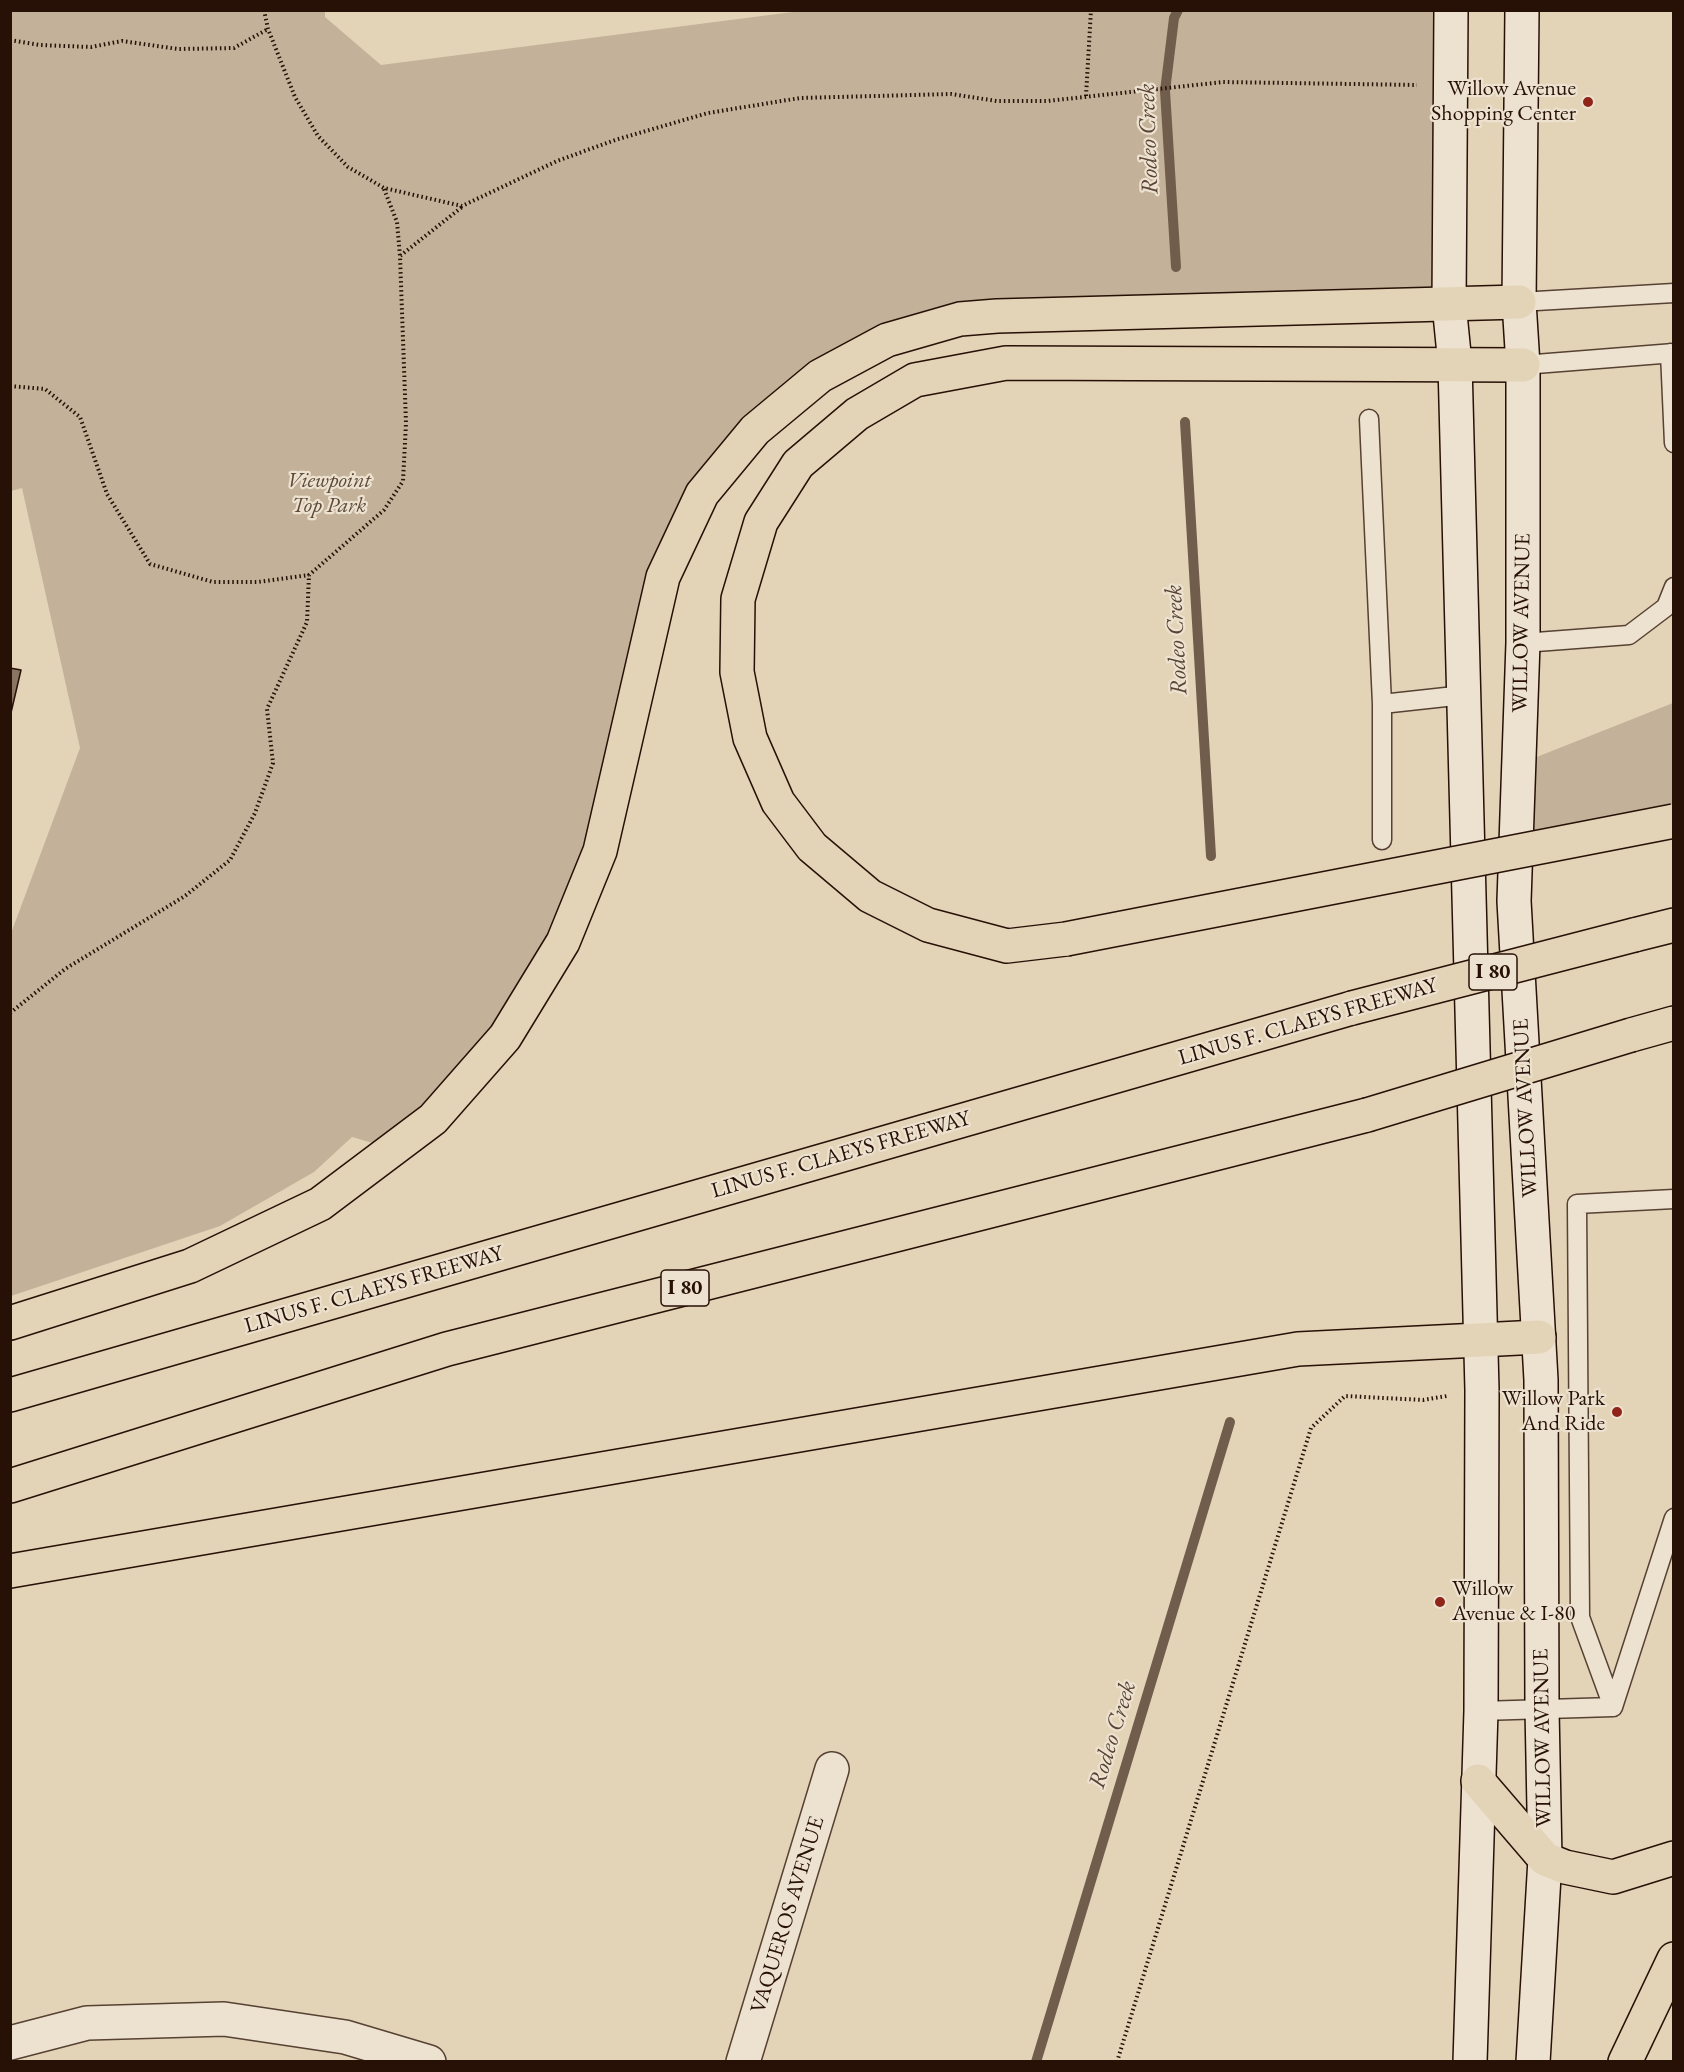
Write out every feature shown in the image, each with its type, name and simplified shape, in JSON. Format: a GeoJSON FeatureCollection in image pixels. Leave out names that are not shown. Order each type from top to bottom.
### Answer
{"type":"FeatureCollection","features":[{"type":"Feature","properties":{"kind":"highway"},"geometry":{"type":"LineString","coordinates":[[10,1323],[190,1266],[320,1204],[433,1119],[505,1037],[563,942],[600,851],[663,577],[702,495],[755,430],[820,376],[887,340],[960,319],[1021,315],[1519,302]]}},
{"type":"Feature","properties":{"kind":"highway"},"geometry":{"type":"LineString","coordinates":[[1523,365],[1006,363],[915,380],[857,414],[798,464],[761,522],[738,599],[737,672],[750,738],[778,802],[812,847],[870,896],[928,925],[1007,945],[1066,939],[1674,821]]}},
{"type":"Feature","properties":{"kind":"highway","name":"LINUS F. CLAEYS FREEWAY"},"geometry":{"type":"LineString","coordinates":[[10,1395],[1352,1008],[1674,925]]}},
{"type":"Feature","properties":{"kind":"highway","name":"I 80"},"geometry":{"type":"LineString","coordinates":[[10,1486],[447,1349],[1367,1115],[1674,1023]]}},
{"type":"Feature","properties":{"kind":"highway"},"geometry":{"type":"LineString","coordinates":[[10,1571],[1298,1349],[1539,1337]]}},
{"type":"Feature","properties":{"kind":"highway"},"geometry":{"type":"LineString","coordinates":[[1478,1781],[1545,1859],[1565,1867],[1613,1877],[1674,1858]]}},
{"type":"Feature","properties":{"kind":"highway"},"geometry":{"type":"LineString","coordinates":[[1625,2061],[1674,1959]]}},
{"type":"Feature","properties":{"kind":"main road"},"geometry":{"type":"LineString","coordinates":[[1451,10],[1449,304],[1455,364],[1482,1390],[1481,1711],[1470,2061]]}},
{"type":"Feature","properties":{"kind":"main road","name":"WILLOW AVENUE"},"geometry":{"type":"LineString","coordinates":[[1522,10],[1519,302],[1523,365],[1523,643],[1514,901],[1539,1337],[1545,1859],[1533,2061]]}},
{"type":"Feature","properties":{"kind":"main road","name":"VAQUEROS AVENUE"},"geometry":{"type":"LineString","coordinates":[[743,2061],[832,1769]]}},
{"type":"Feature","properties":{"kind":"main road"},"geometry":{"type":"LineString","coordinates":[[10,2043],[87,2023],[224,2019],[345,2037],[429,2061]]}},
{"type":"Feature","properties":{"kind":"lane"},"geometry":{"type":"LineString","coordinates":[[1519,302],[1674,293]]}},
{"type":"Feature","properties":{"kind":"lane"},"geometry":{"type":"LineString","coordinates":[[1523,365],[1672,353],[1674,443]]}},
{"type":"Feature","properties":{"kind":"lane"},"geometry":{"type":"LineString","coordinates":[[1369,419],[1382,704],[1382,840]]}},
{"type":"Feature","properties":{"kind":"lane"},"geometry":{"type":"LineString","coordinates":[[1523,643],[1629,635],[1666,607],[1674,587]]}},
{"type":"Feature","properties":{"kind":"lane"},"geometry":{"type":"LineString","coordinates":[[1382,704],[1464,695]]}},
{"type":"Feature","properties":{"kind":"lane"},"geometry":{"type":"LineString","coordinates":[[1613,1707],[1580,1617],[1577,1204],[1674,1199]]}},
{"type":"Feature","properties":{"kind":"lane"},"geometry":{"type":"LineString","coordinates":[[1613,1707],[1674,1518]]}},
{"type":"Feature","properties":{"kind":"lane"},"geometry":{"type":"LineString","coordinates":[[1481,1711],[1613,1707]]}},
{"type":"Feature","properties":{"kind":"path"},"geometry":{"type":"LineString","coordinates":[[264,10],[268,29],[295,97],[318,136],[348,167],[384,188],[462,206]]}},
{"type":"Feature","properties":{"kind":"path"},"geometry":{"type":"LineString","coordinates":[[1086,96],[1092,10]]}},
{"type":"Feature","properties":{"kind":"path"},"geometry":{"type":"LineString","coordinates":[[10,40],[40,45],[91,47],[122,41],[178,49],[234,48],[268,29]]}},
{"type":"Feature","properties":{"kind":"path"},"geometry":{"type":"LineString","coordinates":[[400,256],[462,206],[557,161],[615,140],[708,113],[800,98],[951,94],[997,100],[1047,101],[1223,82],[1450,85]]}},
{"type":"Feature","properties":{"kind":"path"},"geometry":{"type":"LineString","coordinates":[[10,386],[45,389],[80,417],[107,494],[150,564],[213,582],[258,582],[309,575],[384,510],[403,481],[406,423],[400,256],[397,222],[384,188]]}},
{"type":"Feature","properties":{"kind":"path"},"geometry":{"type":"LineString","coordinates":[[10,1013],[64,969],[184,896],[230,860],[255,813],[273,763],[267,709],[308,622],[309,575]]}},
{"type":"Feature","properties":{"kind":"path"},"geometry":{"type":"LineString","coordinates":[[1117,2061],[1311,1428],[1345,1396],[1423,1400],[1482,1390]]}},
{"type":"Feature","properties":{"kind":"green space","name":"Viewpoint Top Park"},"geometry":{"type":"Polygon","coordinates":[[[808,10],[1451,11],[1449,304],[997,316],[887,340],[702,494],[563,942],[393,1149],[352,1137],[314,1172],[220,1226],[11,1296],[10,936],[80,748],[22,488],[11,491],[11,11],[325,11],[325,17],[381,65],[808,10]]]}},
{"type":"Feature","properties":{"kind":"green space"},"geometry":{"type":"Polygon","coordinates":[[[1673,703],[1673,821],[1516,855],[1519,764],[1673,703]]]}},
{"type":"Feature","properties":{"kind":"building"},"geometry":{"type":"Polygon","coordinates":[[[10,668],[21,670],[10,717],[10,668]]]}},
{"type":"Feature","properties":{"kind":"waterway","name":"Rodeo Creek"},"geometry":{"type":"LineString","coordinates":[[1176,267],[1165,91],[1174,18],[1178,10]]}},
{"type":"Feature","properties":{"kind":"waterway","name":"Rodeo Creek"},"geometry":{"type":"LineString","coordinates":[[1185,422],[1211,856]]}},
{"type":"Feature","properties":{"kind":"waterway","name":"Rodeo Creek"},"geometry":{"type":"LineString","coordinates":[[1036,2062],[1230,1422]]}},
{"type":"Feature","properties":{"kind":"place","name":"Willow Avenue Shopping Center"},"geometry":{"type":"Point","coordinates":[1588,102]}},
{"type":"Feature","properties":{"kind":"place","name":"Willow Park And Ride"},"geometry":{"type":"Point","coordinates":[1617,1412]}},
{"type":"Feature","properties":{"kind":"place","name":"Willow Avenue & I-80"},"geometry":{"type":"Point","coordinates":[1440,1602]}}]}
